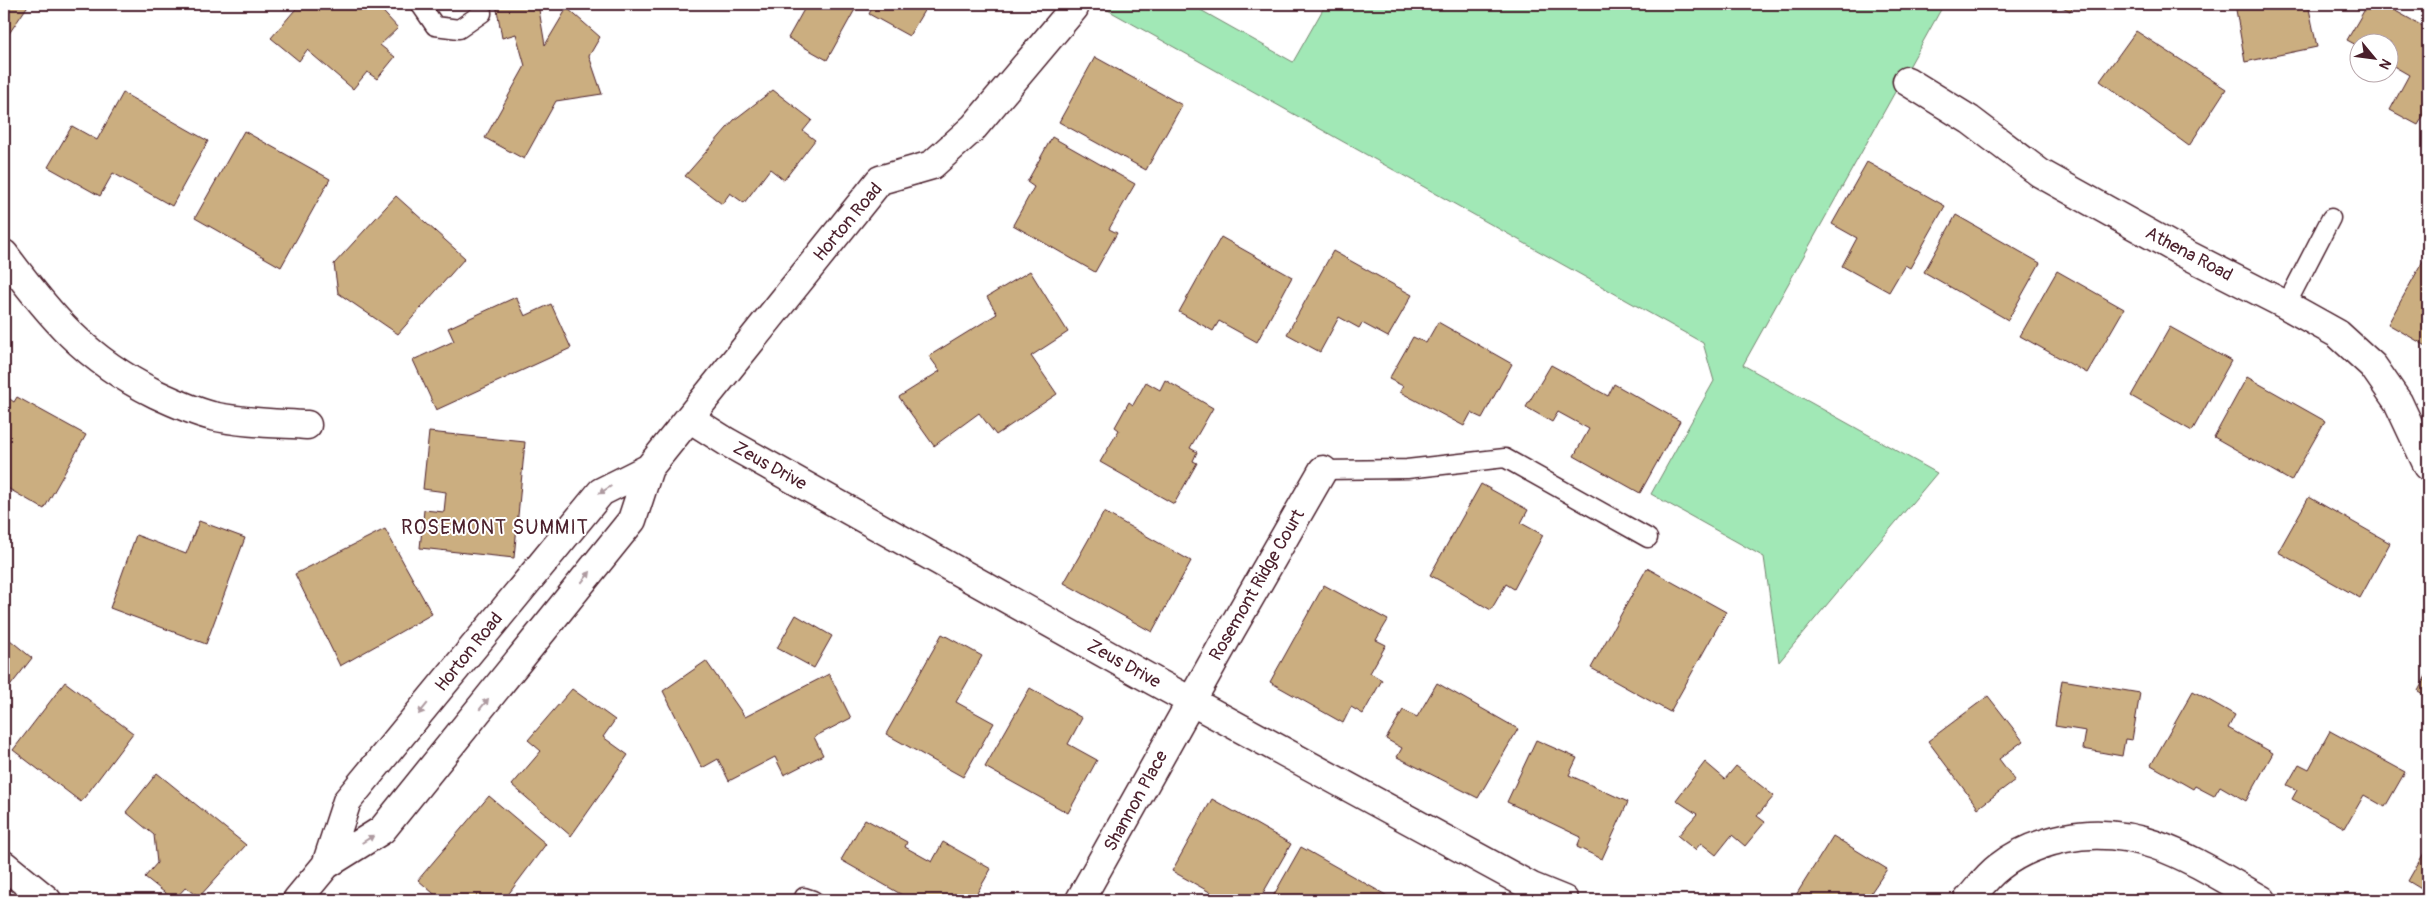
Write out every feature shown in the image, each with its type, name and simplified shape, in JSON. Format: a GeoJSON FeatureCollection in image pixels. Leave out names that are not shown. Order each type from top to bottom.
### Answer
{"type":"FeatureCollection","features":[{"type":"Feature","properties":{"kind":"street","name":"Horton Road"},"geometry":{"type":"LineString","coordinates":[[297,900],[326,865],[382,830],[429,773],[632,520],[649,468],[880,180],[932,164],[974,127],[1074,8]]}},
{"type":"Feature","properties":{"kind":"street","name":"Athena Road"},"geometry":{"type":"LineString","coordinates":[[1907,81],[1970,120],[2040,173],[2182,252],[2338,334],[2373,366],[2398,402],[2428,466]]}},
{"type":"Feature","properties":{"kind":"street"},"geometry":{"type":"LineString","coordinates":[[4,254],[54,318],[86,350],[124,378],[170,401],[212,416],[258,423],[307,425]]}},
{"type":"Feature","properties":{"kind":"street","name":"Zeus Drive"},"geometry":{"type":"LineString","coordinates":[[689,418],[727,442],[1191,701],[1532,887],[1564,900]]}},
{"type":"Feature","properties":{"kind":"street","name":"Horton Road"},"geometry":{"type":"LineString","coordinates":[[326,865],[347,801],[601,492],[649,468]]}},
{"type":"Feature","properties":{"kind":"street","name":"Rosemont Ridge Court"},"geometry":{"type":"LineString","coordinates":[[1191,701],[1323,470]]}},
{"type":"Feature","properties":{"kind":"street","name":"Shannon Place"},"geometry":{"type":"LineString","coordinates":[[1080,900],[1191,701]]}},
{"type":"Feature","properties":{"kind":"street"},"geometry":{"type":"LineString","coordinates":[[1968,900],[1998,868],[2021,852],[2049,841],[2077,836],[2110,834],[2141,840],[2174,851],[2262,900]]}},
{"type":"Feature","properties":{"kind":"street"},"geometry":{"type":"LineString","coordinates":[[4,866],[46,900]]}},
{"type":"Feature","properties":{"kind":"lane"},"geometry":{"type":"LineString","coordinates":[[420,4],[435,26],[459,28],[482,13],[481,4]]}},
{"type":"Feature","properties":{"kind":"lane"},"geometry":{"type":"LineString","coordinates":[[2286,305],[2331,218]]}},
{"type":"Feature","properties":{"kind":"lane"},"geometry":{"type":"LineString","coordinates":[[1323,470],[1407,469],[1505,458],[1648,538]]}},
{"type":"Feature","properties":{"kind":"green space"},"geometry":{"type":"Polygon","coordinates":[[[1097,4],[1190,4],[1293,62],[1326,4],[1944,4],[1743,365],[1937,473],[1779,662],[1764,557],[1651,494],[1714,381],[1703,343],[1097,4]]]}},
{"type":"Feature","properties":{"kind":"building"},"geometry":{"type":"Polygon","coordinates":[[[4,4],[29,4],[4,41],[4,4]]]}},
{"type":"Feature","properties":{"kind":"building"},"geometry":{"type":"Polygon","coordinates":[[[300,4],[376,4],[398,28],[380,45],[395,57],[377,79],[367,72],[353,89],[307,50],[299,61],[271,38],[300,4]]]}},
{"type":"Feature","properties":{"kind":"building"},"geometry":{"type":"Polygon","coordinates":[[[496,4],[538,4],[545,45],[567,8],[600,37],[589,56],[602,94],[556,101],[524,159],[485,138],[525,66],[516,34],[502,38],[496,4]]]}},
{"type":"Feature","properties":{"kind":"building"},"geometry":{"type":"Polygon","coordinates":[[[807,4],[858,4],[827,60],[788,38],[807,4]]]}},
{"type":"Feature","properties":{"kind":"building"},"geometry":{"type":"Polygon","coordinates":[[[874,4],[928,4],[909,36],[869,14],[874,4]]]}},
{"type":"Feature","properties":{"kind":"building"},"geometry":{"type":"Polygon","coordinates":[[[2057,4],[2075,4],[2070,11],[2057,4]]]}},
{"type":"Feature","properties":{"kind":"building"},"geometry":{"type":"Polygon","coordinates":[[[2235,4],[2308,4],[2317,47],[2245,62],[2235,4]]]}},
{"type":"Feature","properties":{"kind":"building"},"geometry":{"type":"Polygon","coordinates":[[[2368,4],[2383,4],[2428,29],[2428,108],[2418,125],[2390,110],[2409,75],[2400,70],[2400,32],[2352,32],[2368,4]]]}},
{"type":"Feature","properties":{"kind":"building"},"geometry":{"type":"Polygon","coordinates":[[[2136,31],[2226,89],[2189,146],[2100,81],[2136,31]]]}},
{"type":"Feature","properties":{"kind":"building"},"geometry":{"type":"Polygon","coordinates":[[[1095,57],[1182,105],[1146,170],[1059,122],[1095,57]]]}},
{"type":"Feature","properties":{"kind":"building"},"geometry":{"type":"Polygon","coordinates":[[[773,90],[812,120],[803,131],[815,140],[784,180],[770,169],[744,203],[730,193],[722,204],[685,176],[734,120],[773,90]]]}},
{"type":"Feature","properties":{"kind":"building"},"geometry":{"type":"Polygon","coordinates":[[[123,93],[208,141],[172,206],[113,173],[100,196],[48,167],[72,126],[97,140],[123,93]]]}},
{"type":"Feature","properties":{"kind":"building"},"geometry":{"type":"Polygon","coordinates":[[[244,131],[330,179],[281,267],[195,218],[244,131]]]}},
{"type":"Feature","properties":{"kind":"building"},"geometry":{"type":"Polygon","coordinates":[[[1052,137],[1135,184],[1109,229],[1117,233],[1095,272],[1013,225],[1034,187],[1027,182],[1052,137]]]}},
{"type":"Feature","properties":{"kind":"building"},"geometry":{"type":"Polygon","coordinates":[[[1867,162],[1945,206],[1910,268],[1905,265],[1889,292],[1842,266],[1857,238],[1832,224],[1867,162]]]}},
{"type":"Feature","properties":{"kind":"building"},"geometry":{"type":"Polygon","coordinates":[[[396,196],[465,258],[398,334],[338,293],[334,264],[396,196]]]}},
{"type":"Feature","properties":{"kind":"building"},"geometry":{"type":"Polygon","coordinates":[[[1956,215],[2040,263],[2008,320],[1924,272],[1956,215]]]}},
{"type":"Feature","properties":{"kind":"building"},"geometry":{"type":"Polygon","coordinates":[[[1221,237],[1292,277],[1257,342],[1219,321],[1213,331],[1179,312],[1221,237]]]}},
{"type":"Feature","properties":{"kind":"building"},"geometry":{"type":"Polygon","coordinates":[[[1333,251],[1412,295],[1388,337],[1362,323],[1359,328],[1339,317],[1320,352],[1287,334],[1333,251]]]}},
{"type":"Feature","properties":{"kind":"building"},"geometry":{"type":"Polygon","coordinates":[[[2428,252],[2428,347],[2388,324],[2428,252]]]}},
{"type":"Feature","properties":{"kind":"building"},"geometry":{"type":"Polygon","coordinates":[[[1030,271],[1068,332],[1031,356],[1057,394],[996,435],[979,413],[934,446],[899,397],[940,371],[929,356],[997,314],[987,297],[1030,271]]]}},
{"type":"Feature","properties":{"kind":"building"},"geometry":{"type":"Polygon","coordinates":[[[2057,271],[2124,309],[2087,373],[2020,336],[2057,271]]]}},
{"type":"Feature","properties":{"kind":"building"},"geometry":{"type":"Polygon","coordinates":[[[516,297],[525,316],[551,304],[571,348],[436,410],[413,360],[454,341],[448,328],[516,297]]]}},
{"type":"Feature","properties":{"kind":"building"},"geometry":{"type":"Polygon","coordinates":[[[1438,322],[1512,364],[1482,418],[1471,413],[1464,426],[1400,392],[1403,386],[1389,379],[1413,337],[1426,343],[1438,322]]]}},
{"type":"Feature","properties":{"kind":"building"},"geometry":{"type":"Polygon","coordinates":[[[2170,327],[2231,361],[2192,431],[2131,396],[2170,327]]]}},
{"type":"Feature","properties":{"kind":"building"},"geometry":{"type":"Polygon","coordinates":[[[1551,365],[1608,396],[1614,384],[1680,421],[1640,493],[1574,456],[1589,429],[1558,412],[1552,422],[1526,407],[1551,365]]]}},
{"type":"Feature","properties":{"kind":"building"},"geometry":{"type":"Polygon","coordinates":[[[2247,377],[2325,421],[2291,481],[2214,437],[2247,377]]]}},
{"type":"Feature","properties":{"kind":"building"},"geometry":{"type":"Polygon","coordinates":[[[1165,380],[1213,408],[1190,448],[1197,452],[1193,461],[1197,463],[1174,504],[1100,462],[1119,430],[1115,427],[1129,402],[1133,405],[1146,382],[1160,390],[1165,380]]]}},
{"type":"Feature","properties":{"kind":"building"},"geometry":{"type":"Polygon","coordinates":[[[4,395],[14,402],[17,397],[86,435],[44,509],[4,486],[4,395]]]}},
{"type":"Feature","properties":{"kind":"building"},"geometry":{"type":"Polygon","coordinates":[[[429,432],[525,442],[514,558],[420,548],[424,510],[444,512],[446,492],[423,489],[429,432]]]}},
{"type":"Feature","properties":{"kind":"building"},"geometry":{"type":"Polygon","coordinates":[[[1481,484],[1528,510],[1521,523],[1543,535],[1514,589],[1506,584],[1491,610],[1430,575],[1481,484]]]}},
{"type":"Feature","properties":{"kind":"building"},"geometry":{"type":"Polygon","coordinates":[[[2309,497],[2390,543],[2360,598],[2278,552],[2309,497]]]}},
{"type":"Feature","properties":{"kind":"building"},"geometry":{"type":"Polygon","coordinates":[[[1104,512],[1191,561],[1152,632],[1064,583],[1104,512]]]}},
{"type":"Feature","properties":{"kind":"building"},"geometry":{"type":"Polygon","coordinates":[[[199,521],[245,538],[206,644],[110,608],[136,535],[186,554],[199,521]]]}},
{"type":"Feature","properties":{"kind":"building"},"geometry":{"type":"Polygon","coordinates":[[[385,529],[432,614],[340,666],[295,574],[385,529]]]}},
{"type":"Feature","properties":{"kind":"building"},"geometry":{"type":"Polygon","coordinates":[[[1647,568],[1726,612],[1670,712],[1591,668],[1647,568]]]}},
{"type":"Feature","properties":{"kind":"building"},"geometry":{"type":"Polygon","coordinates":[[[1324,585],[1388,620],[1376,640],[1386,645],[1370,673],[1382,680],[1363,714],[1351,707],[1343,723],[1270,682],[1324,585]]]}},
{"type":"Feature","properties":{"kind":"building"},"geometry":{"type":"Polygon","coordinates":[[[796,615],[832,636],[814,668],[777,648],[796,615]]]}},
{"type":"Feature","properties":{"kind":"building"},"geometry":{"type":"Polygon","coordinates":[[[942,634],[982,656],[956,702],[994,723],[963,777],[886,734],[942,634]]]}},
{"type":"Feature","properties":{"kind":"building"},"geometry":{"type":"Polygon","coordinates":[[[4,635],[32,658],[4,694],[4,635]]]}},
{"type":"Feature","properties":{"kind":"building"},"geometry":{"type":"Polygon","coordinates":[[[706,661],[745,717],[829,674],[851,718],[814,737],[823,755],[784,775],[775,757],[729,781],[718,759],[702,768],[663,691],[706,661]]]}},
{"type":"Feature","properties":{"kind":"building"},"geometry":{"type":"Polygon","coordinates":[[[2428,672],[2428,697],[2418,691],[2428,672]]]}},
{"type":"Feature","properties":{"kind":"building"},"geometry":{"type":"Polygon","coordinates":[[[2062,680],[2140,693],[2132,740],[2125,739],[2122,756],[2083,749],[2086,731],[2055,726],[2062,680]]]}},
{"type":"Feature","properties":{"kind":"building"},"geometry":{"type":"Polygon","coordinates":[[[65,682],[133,733],[81,802],[13,750],[65,682]]]}},
{"type":"Feature","properties":{"kind":"building"},"geometry":{"type":"Polygon","coordinates":[[[1437,683],[1518,729],[1478,798],[1397,757],[1402,748],[1386,739],[1403,710],[1417,717],[1437,683]]]}},
{"type":"Feature","properties":{"kind":"building"},"geometry":{"type":"Polygon","coordinates":[[[1030,688],[1082,718],[1068,744],[1097,760],[1068,813],[985,767],[1030,688]]]}},
{"type":"Feature","properties":{"kind":"building"},"geometry":{"type":"Polygon","coordinates":[[[572,689],[615,720],[603,737],[628,755],[571,836],[512,785],[541,751],[528,740],[572,689]]]}},
{"type":"Feature","properties":{"kind":"building"},"geometry":{"type":"Polygon","coordinates":[[[2193,691],[2235,715],[2228,728],[2273,753],[2246,801],[2220,786],[2214,796],[2195,786],[2193,789],[2151,765],[2193,691]]]}},
{"type":"Feature","properties":{"kind":"building"},"geometry":{"type":"Polygon","coordinates":[[[1988,696],[2023,741],[1999,759],[2015,780],[1978,808],[1928,741],[1988,696]]]}},
{"type":"Feature","properties":{"kind":"building"},"geometry":{"type":"Polygon","coordinates":[[[2330,731],[2405,772],[2385,807],[2364,795],[2345,828],[2292,799],[2297,790],[2287,785],[2299,764],[2309,769],[2330,731]]]}},
{"type":"Feature","properties":{"kind":"building"},"geometry":{"type":"Polygon","coordinates":[[[1536,740],[1577,758],[1569,775],[1628,802],[1602,859],[1577,847],[1581,837],[1507,802],[1536,740]]]}},
{"type":"Feature","properties":{"kind":"building"},"geometry":{"type":"Polygon","coordinates":[[[1705,762],[1725,779],[1736,766],[1774,796],[1757,816],[1765,822],[1745,846],[1732,835],[1716,855],[1701,843],[1695,850],[1678,836],[1697,814],[1676,800],[1705,762]]]}},
{"type":"Feature","properties":{"kind":"building"},"geometry":{"type":"Polygon","coordinates":[[[157,773],[246,845],[199,897],[186,887],[174,900],[145,877],[157,863],[154,835],[126,812],[157,773]]]}},
{"type":"Feature","properties":{"kind":"building"},"geometry":{"type":"Polygon","coordinates":[[[489,796],[546,844],[504,900],[441,900],[418,880],[489,796]]]}},
{"type":"Feature","properties":{"kind":"building"},"geometry":{"type":"Polygon","coordinates":[[[1212,799],[1291,844],[1259,900],[1224,900],[1172,871],[1212,799]]]}},
{"type":"Feature","properties":{"kind":"building"},"geometry":{"type":"Polygon","coordinates":[[[865,819],[907,842],[905,847],[932,862],[943,842],[991,869],[973,900],[911,900],[841,860],[865,819]]]}},
{"type":"Feature","properties":{"kind":"building"},"geometry":{"type":"Polygon","coordinates":[[[1833,836],[1887,869],[1866,900],[1806,900],[1796,895],[1833,836]]]}},
{"type":"Feature","properties":{"kind":"building"},"geometry":{"type":"Polygon","coordinates":[[[2428,846],[2428,893],[2408,881],[2428,846]]]}},
{"type":"Feature","properties":{"kind":"building"},"geometry":{"type":"Polygon","coordinates":[[[1301,847],[1391,898],[1390,900],[1271,900],[1301,847]]]}},
{"type":"Feature","properties":{"kind":"district","name":"ROSEMONT SUMMIT"},"geometry":{"type":"Point","coordinates":[495,527]}}]}
